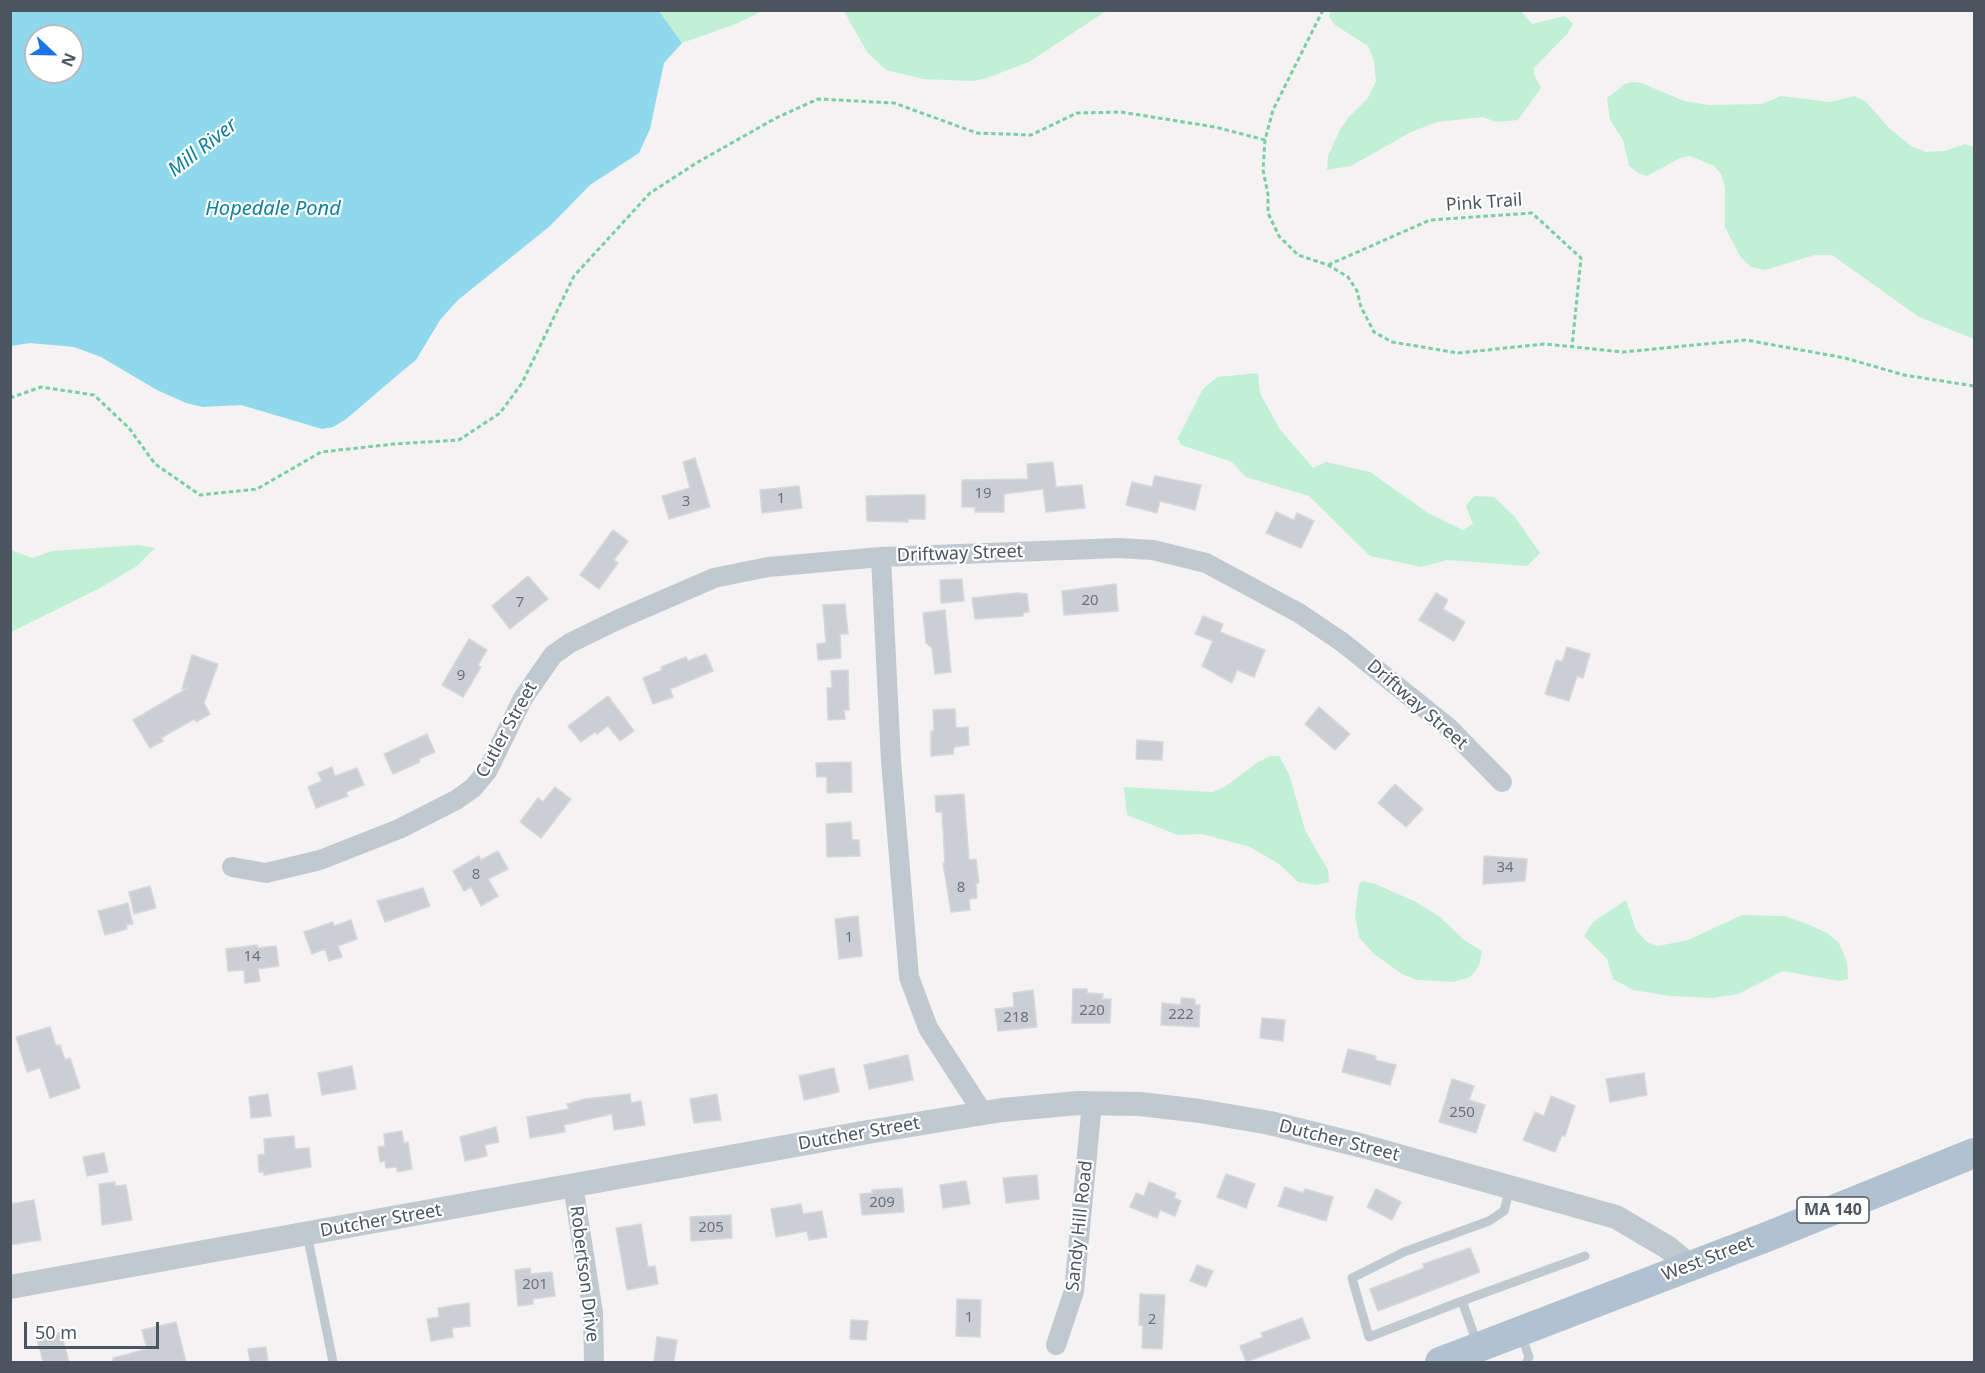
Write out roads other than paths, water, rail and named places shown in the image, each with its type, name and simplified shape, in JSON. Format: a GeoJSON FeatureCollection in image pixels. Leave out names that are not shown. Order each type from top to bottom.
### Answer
{"type":"FeatureCollection","features":[{"type":"Feature","properties":{"kind":"main road","name":"West Street"},"geometry":{"type":"LineString","coordinates":[[1440,1362],[1974,1153]]}},
{"type":"Feature","properties":{"kind":"street","name":"Driftway Street"},"geometry":{"type":"LineString","coordinates":[[983,1113],[928,1028],[909,977],[889,728],[881,557],[1119,548],[1163,552],[1206,563],[1299,613],[1342,642],[1448,727],[1502,782]]}},
{"type":"Feature","properties":{"kind":"street","name":"Cutler Street"},"geometry":{"type":"LineString","coordinates":[[232,867],[266,873],[320,860],[399,829],[456,800],[473,788],[488,770],[523,698],[553,656],[570,644],[617,620],[679,591],[714,578],[768,567],[881,557]]}},
{"type":"Feature","properties":{"kind":"street","name":"Dutcher Street"},"geometry":{"type":"LineString","coordinates":[[10,1287],[983,1113],[1092,1104],[1140,1104],[1270,1123],[1363,1146],[1616,1216],[1660,1242],[1690,1266]]}},
{"type":"Feature","properties":{"kind":"street","name":"Sandy Hill Road"},"geometry":{"type":"LineString","coordinates":[[1056,1345],[1074,1291],[1092,1104]]}},
{"type":"Feature","properties":{"kind":"street","name":"Robertson Drive"},"geometry":{"type":"LineString","coordinates":[[573,1185],[593,1313],[594,1362]]}},
{"type":"Feature","properties":{"kind":"lane"},"geometry":{"type":"LineString","coordinates":[[1510,1188],[1504,1211],[1489,1221],[1404,1252],[1352,1278],[1369,1337],[1585,1256]]}},
{"type":"Feature","properties":{"kind":"lane"},"geometry":{"type":"LineString","coordinates":[[307,1234],[333,1362]]}},
{"type":"Feature","properties":{"kind":"lane"},"geometry":{"type":"LineString","coordinates":[[1462,1301],[1479,1348]]}},
{"type":"Feature","properties":{"kind":"lane"},"geometry":{"type":"LineString","coordinates":[[1521,1332],[1528,1357],[1527,1362]]}},
{"type":"Feature","properties":{"kind":"water","name":"Hopedale Pond"},"geometry":{"type":"Polygon","coordinates":[[[10,11],[659,11],[682,43],[664,63],[650,129],[639,153],[590,185],[550,226],[458,300],[440,320],[416,360],[345,420],[333,427],[322,429],[241,405],[203,407],[186,403],[157,390],[101,357],[74,347],[30,343],[11,346],[10,11]]]}},
{"type":"Feature","properties":{"kind":"water label","name":"Mill River"},"geometry":{"type":"Point","coordinates":[203,148]}}]}
